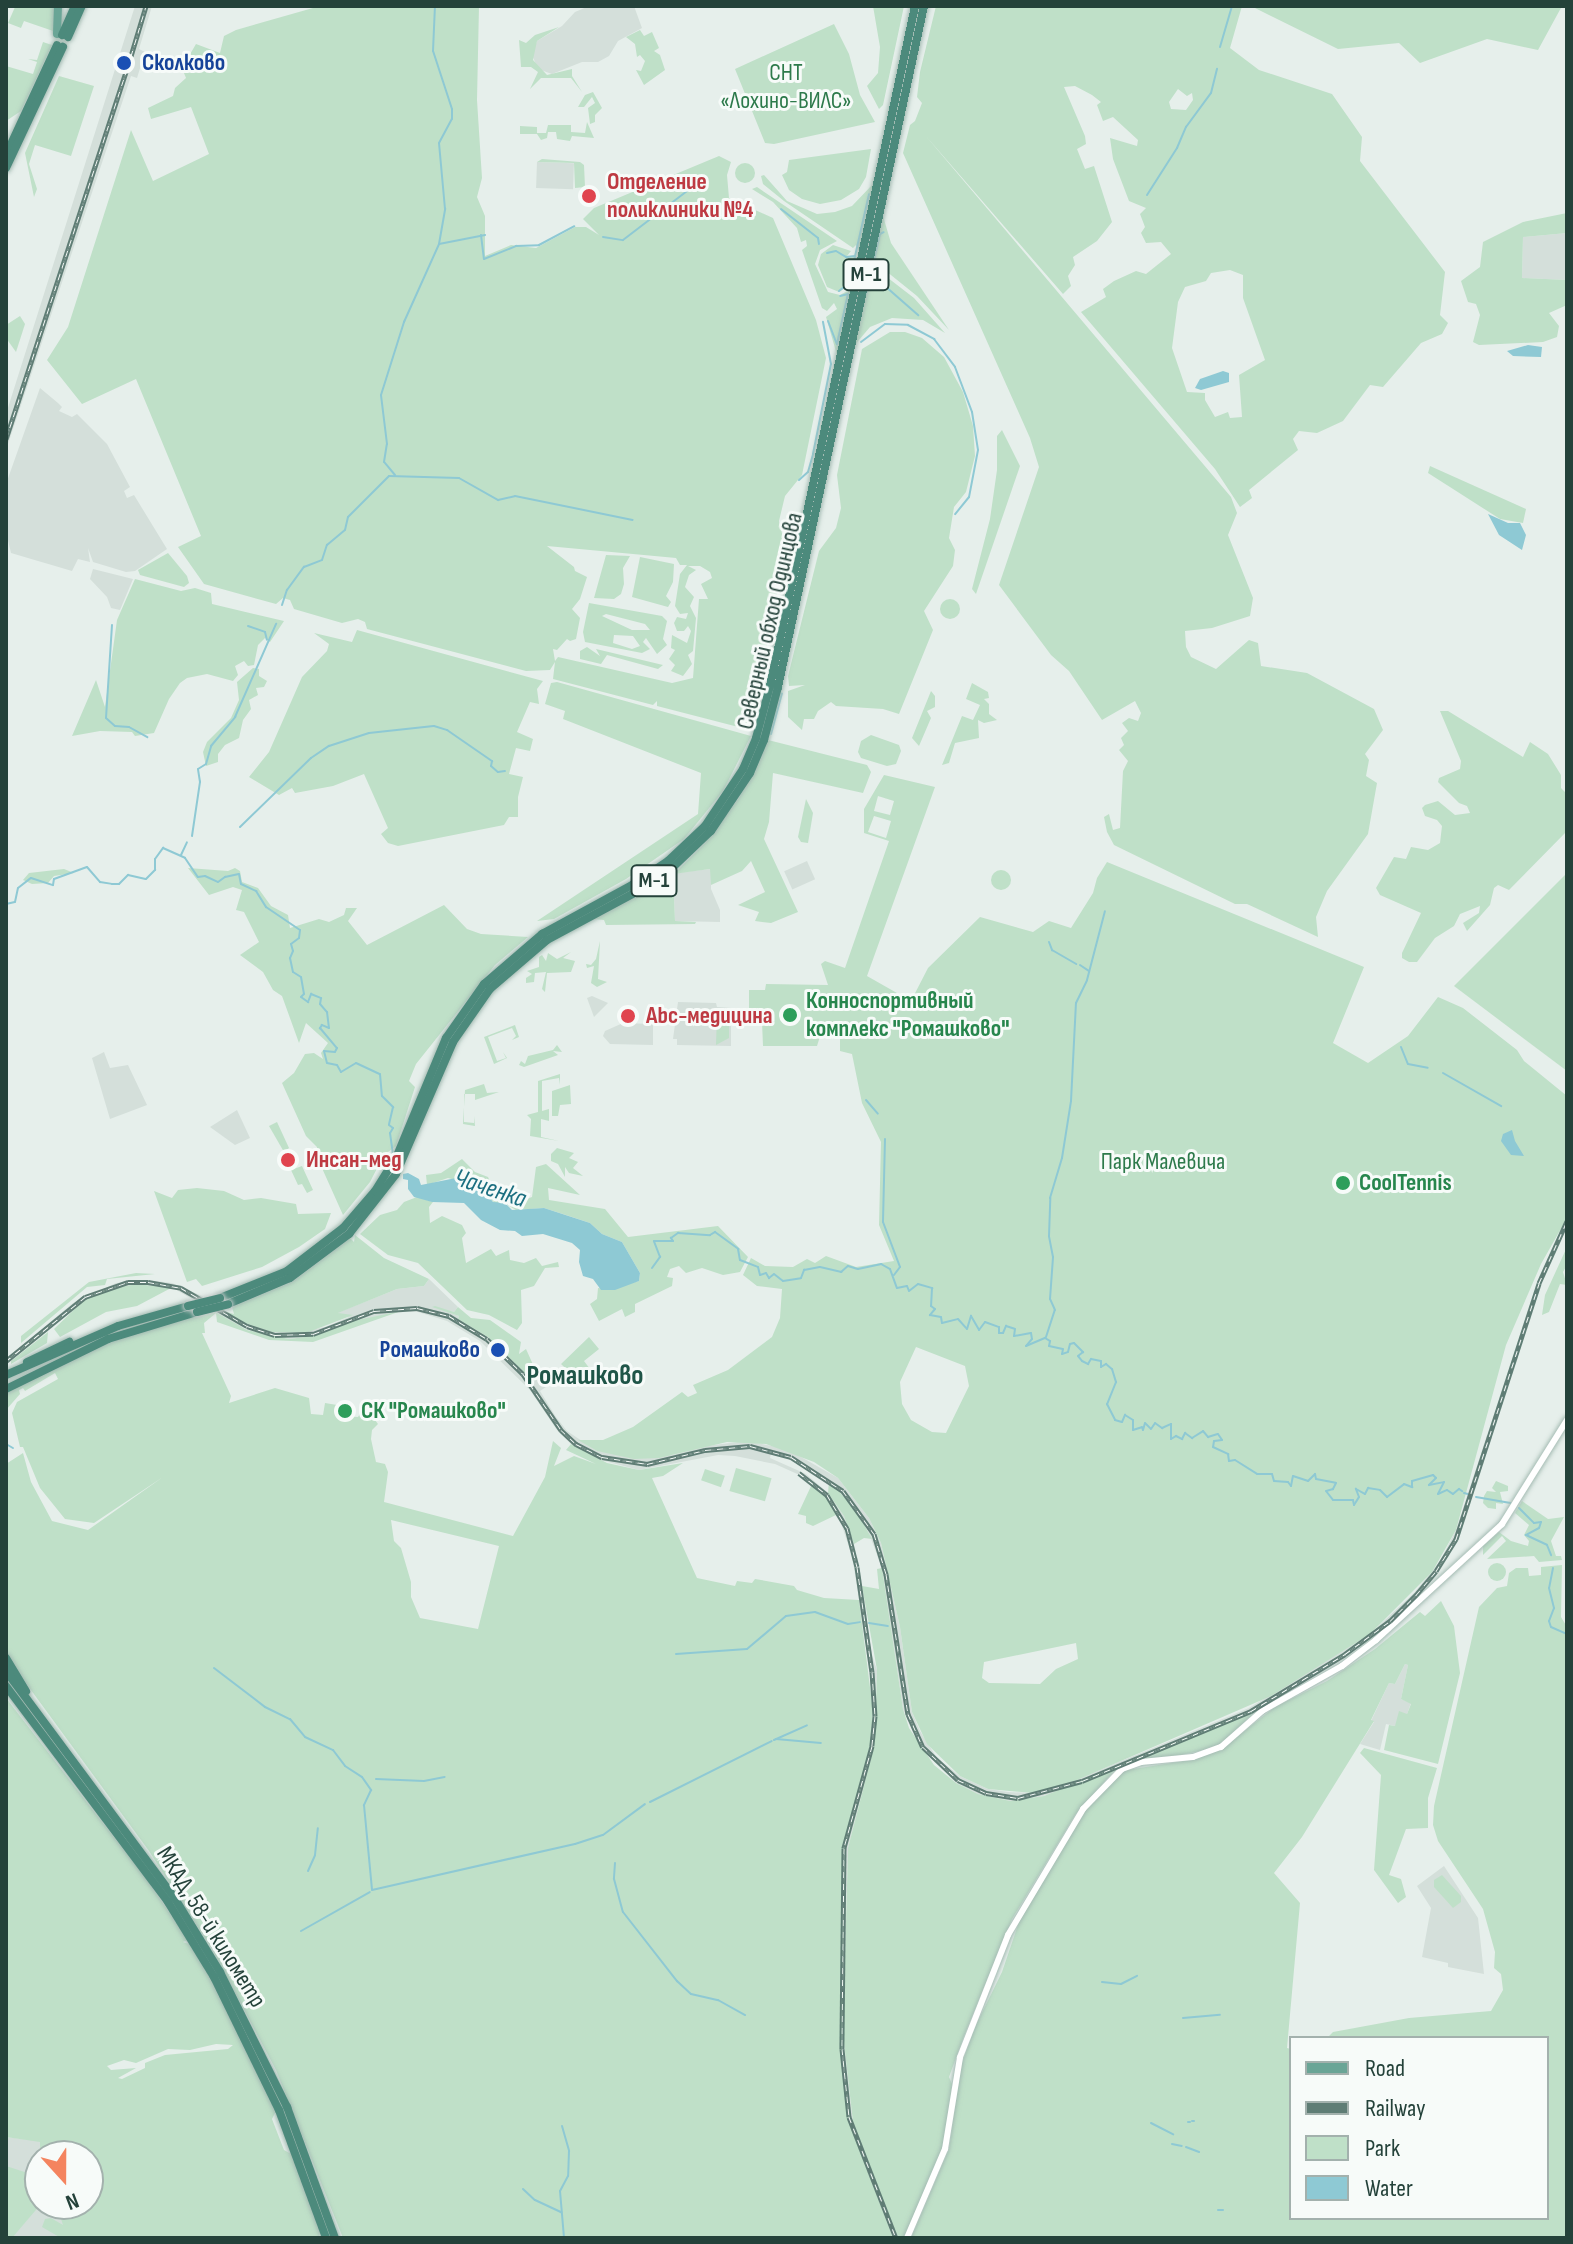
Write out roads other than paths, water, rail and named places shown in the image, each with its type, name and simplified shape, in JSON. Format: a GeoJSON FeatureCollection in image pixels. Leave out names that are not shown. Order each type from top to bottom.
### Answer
{"type":"FeatureCollection","features":[{"type":"Feature","properties":{"kind":"highway"},"geometry":{"type":"LineString","coordinates":[[62,35],[75,6]]}},
{"type":"Feature","properties":{"kind":"highway"},"geometry":{"type":"LineString","coordinates":[[62,35],[82,6]]}},
{"type":"Feature","properties":{"kind":"highway","name":"Северный обход Одинцова"},"geometry":{"type":"LineString","coordinates":[[6,1389],[61,1360],[81,1343],[228,1304],[290,1278],[344,1233],[381,1196],[402,1162],[442,1054],[465,1007],[511,957],[554,926],[644,878],[687,844],[723,803],[748,759],[770,686],[915,6]]}},
{"type":"Feature","properties":{"kind":"highway","name":"Северный обход Одинцова"},"geometry":{"type":"LineString","coordinates":[[442,1054],[472,1012],[516,963],[547,940],[661,877],[692,850],[729,807],[755,763],[778,687],[924,6]]}},
{"type":"Feature","properties":{"kind":"highway"},"geometry":{"type":"LineString","coordinates":[[6,155],[58,46],[6,168]]}},
{"type":"Feature","properties":{"kind":"highway","name":"Северный обход Одинцова"},"geometry":{"type":"LineString","coordinates":[[6,1376],[138,1319],[220,1298],[287,1271],[344,1233]]}},
{"type":"Feature","properties":{"kind":"highway"},"geometry":{"type":"LineString","coordinates":[[6,1376],[81,1343]]}},
{"type":"Feature","properties":{"kind":"highway"},"geometry":{"type":"LineString","coordinates":[[6,1389],[61,1360]]}},
{"type":"Feature","properties":{"kind":"highway"},"geometry":{"type":"LineString","coordinates":[[6,1658],[34,1716]]}},
{"type":"Feature","properties":{"kind":"highway"},"geometry":{"type":"LineString","coordinates":[[6,1671],[34,1716]]}},
{"type":"Feature","properties":{"kind":"highway"},"geometry":{"type":"LineString","coordinates":[[6,1686],[34,1716]]}},
{"type":"Feature","properties":{"kind":"highway"},"geometry":{"type":"LineString","coordinates":[[6,1695],[34,1716]]}},
{"type":"Feature","properties":{"kind":"highway","name":"МКАД, 58-й километр"},"geometry":{"type":"LineString","coordinates":[[34,1716],[93,1793],[168,1902],[206,1964],[276,2093]]}},
{"type":"Feature","properties":{"kind":"highway"},"geometry":{"type":"LineString","coordinates":[[276,2093],[326,2238]]}},
{"type":"Feature","properties":{"kind":"highway"},"geometry":{"type":"LineString","coordinates":[[276,2093],[335,2238]]}},
{"type":"Feature","properties":{"kind":"main road"},"geometry":{"type":"LineString","coordinates":[[58,6],[62,35]]}},
{"type":"Feature","properties":{"kind":"main road"},"geometry":{"type":"LineString","coordinates":[[907,2238],[945,2149],[960,2057],[1008,1935],[1083,1809],[1109,1778],[1126,1766],[1193,1757],[1225,1745],[1262,1711],[1342,1666],[1376,1640],[1502,1524],[1567,1420]]}},
{"type":"Feature","properties":{"kind":"water"},"geometry":{"type":"Polygon","coordinates":[[[1528,345],[1542,347],[1541,357],[1513,356],[1507,351],[1528,345]]]}},
{"type":"Feature","properties":{"kind":"water"},"geometry":{"type":"Polygon","coordinates":[[[1223,371],[1229,373],[1229,382],[1201,390],[1195,388],[1200,379],[1223,371]]]}},
{"type":"Feature","properties":{"kind":"water"},"geometry":{"type":"Polygon","coordinates":[[[1488,514],[1508,523],[1520,523],[1526,535],[1522,550],[1499,535],[1488,514]]]}},
{"type":"Feature","properties":{"kind":"water"},"geometry":{"type":"Polygon","coordinates":[[[1512,1130],[1524,1156],[1511,1155],[1501,1141],[1503,1134],[1512,1130]]]}},
{"type":"Feature","properties":{"kind":"water"},"geometry":{"type":"Polygon","coordinates":[[[408,1173],[419,1179],[421,1185],[456,1178],[481,1187],[493,1202],[505,1203],[512,1210],[544,1208],[590,1223],[602,1234],[622,1242],[640,1273],[639,1281],[615,1290],[601,1290],[593,1279],[583,1276],[580,1250],[572,1243],[543,1234],[522,1236],[515,1231],[500,1230],[481,1220],[464,1203],[432,1202],[414,1197],[408,1189],[408,1180],[403,1179],[403,1174],[408,1173]]]}},
{"type":"Feature","properties":{"kind":"waterway"},"geometry":{"type":"LineString","coordinates":[[395,475],[384,462],[387,444],[381,395],[404,322],[439,244],[445,209],[439,143],[452,119],[452,109],[433,51],[435,6]]}},
{"type":"Feature","properties":{"kind":"waterway"},"geometry":{"type":"LineString","coordinates":[[1220,47],[1232,6]]}},
{"type":"Feature","properties":{"kind":"waterway"},"geometry":{"type":"LineString","coordinates":[[1147,195],[1177,148],[1186,127],[1211,93],[1217,69]]}},
{"type":"Feature","properties":{"kind":"waterway"},"geometry":{"type":"LineString","coordinates":[[603,237],[623,240],[691,188]]}},
{"type":"Feature","properties":{"kind":"waterway"},"geometry":{"type":"LineString","coordinates":[[839,291],[849,283],[869,194]]}},
{"type":"Feature","properties":{"kind":"waterway"},"geometry":{"type":"LineString","coordinates":[[781,209],[818,238],[819,244]]}},
{"type":"Feature","properties":{"kind":"waterway"},"geometry":{"type":"LineString","coordinates":[[481,235],[484,259],[516,246],[539,245],[574,226]]}},
{"type":"Feature","properties":{"kind":"waterway"},"geometry":{"type":"LineString","coordinates":[[866,294],[880,234],[884,232]]}},
{"type":"Feature","properties":{"kind":"waterway"},"geometry":{"type":"LineString","coordinates":[[439,244],[485,235]]}},
{"type":"Feature","properties":{"kind":"waterway"},"geometry":{"type":"LineString","coordinates":[[827,253],[836,251],[846,257],[855,256]]}},
{"type":"Feature","properties":{"kind":"waterway"},"geometry":{"type":"LineString","coordinates":[[877,279],[918,315]]}},
{"type":"Feature","properties":{"kind":"waterway"},"geometry":{"type":"LineString","coordinates":[[828,321],[837,344],[848,294],[840,296]]}},
{"type":"Feature","properties":{"kind":"waterway"},"geometry":{"type":"LineString","coordinates":[[799,480],[808,472],[813,454],[831,364],[823,322]]}},
{"type":"Feature","properties":{"kind":"waterway"},"geometry":{"type":"LineString","coordinates":[[861,342],[885,324],[908,325],[934,339],[955,367],[972,412],[978,450],[969,497],[955,514]]}},
{"type":"Feature","properties":{"kind":"waterway"},"geometry":{"type":"LineString","coordinates":[[282,605],[287,590],[304,567],[322,560],[327,545],[345,530],[348,517],[389,476],[459,478],[498,500],[515,496],[633,520]]}},
{"type":"Feature","properties":{"kind":"waterway"},"geometry":{"type":"LineString","coordinates":[[192,836],[200,782],[198,769],[206,764],[211,746],[235,717],[276,624]]}},
{"type":"Feature","properties":{"kind":"waterway"},"geometry":{"type":"LineString","coordinates":[[112,625],[106,718],[115,726],[129,727],[147,737]]}},
{"type":"Feature","properties":{"kind":"waterway"},"geometry":{"type":"LineString","coordinates":[[248,626],[265,632],[267,640]]}},
{"type":"Feature","properties":{"kind":"waterway"},"geometry":{"type":"LineString","coordinates":[[771,734],[782,693]]}},
{"type":"Feature","properties":{"kind":"waterway"},"geometry":{"type":"LineString","coordinates":[[240,827],[311,758],[329,746],[369,733],[434,726],[447,730],[492,761],[491,766],[498,772],[505,771]]}},
{"type":"Feature","properties":{"kind":"waterway"},"geometry":{"type":"LineString","coordinates":[[181,855],[187,842]]}},
{"type":"Feature","properties":{"kind":"waterway","name":"Чаченка"},"geometry":{"type":"LineString","coordinates":[[6,904],[15,902],[18,888],[31,878],[53,885],[54,879],[87,867],[100,882],[119,884],[128,875],[146,879],[155,870],[155,859],[163,848],[185,858],[198,877],[205,876],[218,882],[239,874],[241,884],[256,891],[266,907],[300,930],[299,938],[291,944],[293,951],[290,958],[293,972],[301,977],[304,994],[301,997],[308,1002],[311,994],[321,998],[320,1004],[327,1012],[329,1028],[322,1025],[320,1028],[337,1048],[335,1052],[324,1051],[327,1063],[337,1065],[341,1072],[356,1063],[380,1074],[382,1096],[393,1107],[389,1125],[393,1128],[390,1133],[393,1155]]}},
{"type":"Feature","properties":{"kind":"waterway"},"geometry":{"type":"LineString","coordinates":[[1046,1337],[1055,1310],[1050,1299],[1053,1257],[1049,1236],[1050,1198],[1062,1158],[1071,1101],[1076,1003],[1087,980],[1105,911]]}},
{"type":"Feature","properties":{"kind":"waterway"},"geometry":{"type":"LineString","coordinates":[[1049,942],[1052,950],[1076,964]]}},
{"type":"Feature","properties":{"kind":"waterway"},"geometry":{"type":"LineString","coordinates":[[1080,965],[1089,971]]}},
{"type":"Feature","properties":{"kind":"waterway"},"geometry":{"type":"LineString","coordinates":[[1401,1047],[1408,1064],[1428,1068]]}},
{"type":"Feature","properties":{"kind":"waterway"},"geometry":{"type":"LineString","coordinates":[[1443,1073],[1501,1106]]}},
{"type":"Feature","properties":{"kind":"waterway"},"geometry":{"type":"LineString","coordinates":[[866,1100],[878,1114]]}},
{"type":"Feature","properties":{"kind":"waterway"},"geometry":{"type":"LineString","coordinates":[[885,1139],[883,1222],[900,1267],[894,1275]]}},
{"type":"Feature","properties":{"kind":"waterway","name":"Чаченка"},"geometry":{"type":"LineString","coordinates":[[652,1268],[660,1257],[654,1241],[673,1241],[671,1238],[678,1233],[710,1235],[715,1232],[738,1249],[740,1260],[758,1267],[760,1275],[766,1273],[769,1278],[774,1274],[783,1281],[801,1278],[804,1270],[820,1267],[841,1272],[848,1266],[858,1269],[881,1264],[890,1269],[897,1288],[907,1286],[909,1291],[918,1284],[932,1288],[931,1306],[935,1309],[930,1315],[941,1317],[942,1323],[958,1319],[967,1329],[971,1316],[979,1330],[985,1322],[999,1327],[999,1333],[1003,1333],[1006,1326],[1015,1329],[1014,1336],[1031,1333],[1032,1339],[1026,1346],[1045,1338]]}},
{"type":"Feature","properties":{"kind":"waterway","name":"Чаченка"},"geometry":{"type":"LineString","coordinates":[[1045,1338],[1050,1341],[1049,1346],[1063,1349],[1062,1354],[1068,1352],[1070,1344],[1074,1343],[1083,1352],[1078,1356],[1082,1361],[1088,1364],[1091,1359],[1101,1361],[1101,1367],[1106,1364],[1112,1369],[1116,1382],[1107,1404],[1115,1420],[1122,1422],[1125,1415],[1133,1420],[1133,1430],[1142,1427],[1143,1430],[1145,1423],[1151,1429],[1155,1423],[1162,1428],[1171,1424],[1171,1439],[1176,1436],[1182,1439],[1185,1433],[1192,1438],[1203,1431],[1208,1437],[1218,1434],[1222,1440],[1214,1441],[1213,1447],[1228,1454],[1229,1461],[1235,1460],[1257,1474],[1272,1474],[1274,1481],[1288,1482],[1291,1486],[1293,1476],[1308,1481],[1315,1474],[1316,1479],[1336,1483],[1333,1489],[1326,1491],[1333,1500],[1353,1500],[1354,1505],[1359,1497],[1356,1489],[1365,1494],[1368,1488],[1380,1490],[1387,1497],[1404,1484],[1412,1487],[1412,1481],[1433,1475],[1436,1478],[1429,1485],[1444,1482],[1438,1494],[1447,1490],[1453,1494],[1459,1489],[1462,1491]]}},
{"type":"Feature","properties":{"kind":"waterway"},"geometry":{"type":"LineString","coordinates":[[6,1444],[13,1448]]}},
{"type":"Feature","properties":{"kind":"waterway","name":"Чаченка"},"geometry":{"type":"LineString","coordinates":[[1464,1493],[1468,1494]]}},
{"type":"Feature","properties":{"kind":"waterway","name":"Чаченка"},"geometry":{"type":"LineString","coordinates":[[1476,1497],[1510,1503]]}},
{"type":"Feature","properties":{"kind":"waterway","name":"Чаченка"},"geometry":{"type":"LineString","coordinates":[[1519,1508],[1534,1523],[1541,1522],[1539,1528],[1526,1535],[1547,1545],[1551,1555]]}},
{"type":"Feature","properties":{"kind":"waterway","name":"Чаченка"},"geometry":{"type":"LineString","coordinates":[[1553,1568],[1549,1588],[1554,1608],[1549,1621],[1551,1627],[1567,1634]]}},
{"type":"Feature","properties":{"kind":"waterway"},"geometry":{"type":"LineString","coordinates":[[676,1654],[747,1649],[786,1616],[815,1612],[848,1624],[860,1622]]}},
{"type":"Feature","properties":{"kind":"waterway"},"geometry":{"type":"LineString","coordinates":[[869,1623],[888,1626]]}},
{"type":"Feature","properties":{"kind":"waterway"},"geometry":{"type":"LineString","coordinates":[[214,1668],[265,1707],[290,1719],[305,1737],[333,1750],[345,1766],[362,1777],[371,1790],[364,1805],[372,1890],[575,1844],[603,1835],[645,1804]]}},
{"type":"Feature","properties":{"kind":"waterway"},"geometry":{"type":"LineString","coordinates":[[774,1740],[807,1725]]}},
{"type":"Feature","properties":{"kind":"waterway"},"geometry":{"type":"LineString","coordinates":[[776,1739],[821,1743]]}},
{"type":"Feature","properties":{"kind":"waterway"},"geometry":{"type":"LineString","coordinates":[[650,1802],[772,1741]]}},
{"type":"Feature","properties":{"kind":"waterway"},"geometry":{"type":"LineString","coordinates":[[376,1779],[424,1781],[445,1777]]}},
{"type":"Feature","properties":{"kind":"waterway"},"geometry":{"type":"LineString","coordinates":[[308,1871],[315,1855],[318,1828]]}},
{"type":"Feature","properties":{"kind":"waterway"},"geometry":{"type":"LineString","coordinates":[[615,1863],[614,1879],[623,1912],[677,1981],[691,1994],[718,2000],[745,2015]]}},
{"type":"Feature","properties":{"kind":"waterway"},"geometry":{"type":"LineString","coordinates":[[301,1931],[370,1892]]}},
{"type":"Feature","properties":{"kind":"waterway"},"geometry":{"type":"LineString","coordinates":[[1102,1982],[1121,1984],[1137,1976]]}},
{"type":"Feature","properties":{"kind":"waterway"},"geometry":{"type":"LineString","coordinates":[[1183,2018],[1220,2015]]}},
{"type":"Feature","properties":{"kind":"waterway"},"geometry":{"type":"LineString","coordinates":[[1151,2123],[1173,2134]]}},
{"type":"Feature","properties":{"kind":"waterway"},"geometry":{"type":"LineString","coordinates":[[562,2126],[569,2151],[568,2176],[560,2191],[564,2238]]}},
{"type":"Feature","properties":{"kind":"waterway"},"geometry":{"type":"LineString","coordinates":[[1172,2144],[1182,2146]]}},
{"type":"Feature","properties":{"kind":"waterway"},"geometry":{"type":"LineString","coordinates":[[1186,2147],[1199,2152]]}},
{"type":"Feature","properties":{"kind":"waterway"},"geometry":{"type":"LineString","coordinates":[[523,2189],[535,2200],[561,2212]]}},
{"type":"Feature","properties":{"kind":"waterway"},"geometry":{"type":"LineString","coordinates":[[1218,2210],[1223,2210]]}},
{"type":"Feature","properties":{"kind":"railway"},"geometry":{"type":"LineString","coordinates":[[131,56],[146,6]]}},
{"type":"Feature","properties":{"kind":"railway"},"geometry":{"type":"LineString","coordinates":[[6,439],[127,68]]}},
{"type":"Feature","properties":{"kind":"railway"},"geometry":{"type":"LineString","coordinates":[[6,1361],[85,1297],[128,1282],[181,1288],[247,1326],[275,1335],[313,1334],[374,1311],[417,1308],[449,1316],[487,1339],[523,1374],[561,1430],[576,1444],[602,1457],[647,1464],[705,1450],[750,1446],[791,1457],[843,1491],[874,1534],[886,1574],[908,1714],[923,1747],[958,1780],[986,1793],[1018,1798],[1082,1781],[1251,1711],[1345,1654],[1390,1621],[1416,1595],[1456,1539],[1539,1283],[1567,1221]]}},
{"type":"Feature","properties":{"kind":"railway"},"geometry":{"type":"LineString","coordinates":[[799,1473],[827,1495],[847,1528],[857,1567],[872,1672],[875,1716],[872,1746],[844,1848],[842,2049],[849,2117],[896,2238]]}},
{"type":"Feature","properties":{"kind":"place","name":"Сколково"},"geometry":{"type":"Point","coordinates":[124,63]}},
{"type":"Feature","properties":{"kind":"place","name":"Отделение поликлиники №4"},"geometry":{"type":"Point","coordinates":[589,196]}},
{"type":"Feature","properties":{"kind":"place","name":"Конноспортивный комплекс \"Ромашково\""},"geometry":{"type":"Point","coordinates":[790,1015]}},
{"type":"Feature","properties":{"kind":"place","name":"Abc-медицина"},"geometry":{"type":"Point","coordinates":[628,1016]}},
{"type":"Feature","properties":{"kind":"place","name":"Инсан-мед"},"geometry":{"type":"Point","coordinates":[288,1160]}},
{"type":"Feature","properties":{"kind":"place","name":"CoolTennis"},"geometry":{"type":"Point","coordinates":[1343,1183]}},
{"type":"Feature","properties":{"kind":"place","name":"Ромашково"},"geometry":{"type":"Point","coordinates":[498,1350]}},
{"type":"Feature","properties":{"kind":"place","name":"СК \"Ромашково\""},"geometry":{"type":"Point","coordinates":[345,1411]}},
{"type":"Feature","properties":{"kind":"district","name":"Ромашково"},"geometry":{"type":"Point","coordinates":[585,1376]}},
{"type":"Feature","properties":{"kind":"park label","name":"СНТ «Лохино-ВИЛС»"},"geometry":{"type":"Point","coordinates":[786,87]}},
{"type":"Feature","properties":{"kind":"park label","name":"Парк Малевича"},"geometry":{"type":"Point","coordinates":[1163,1162]}}]}
